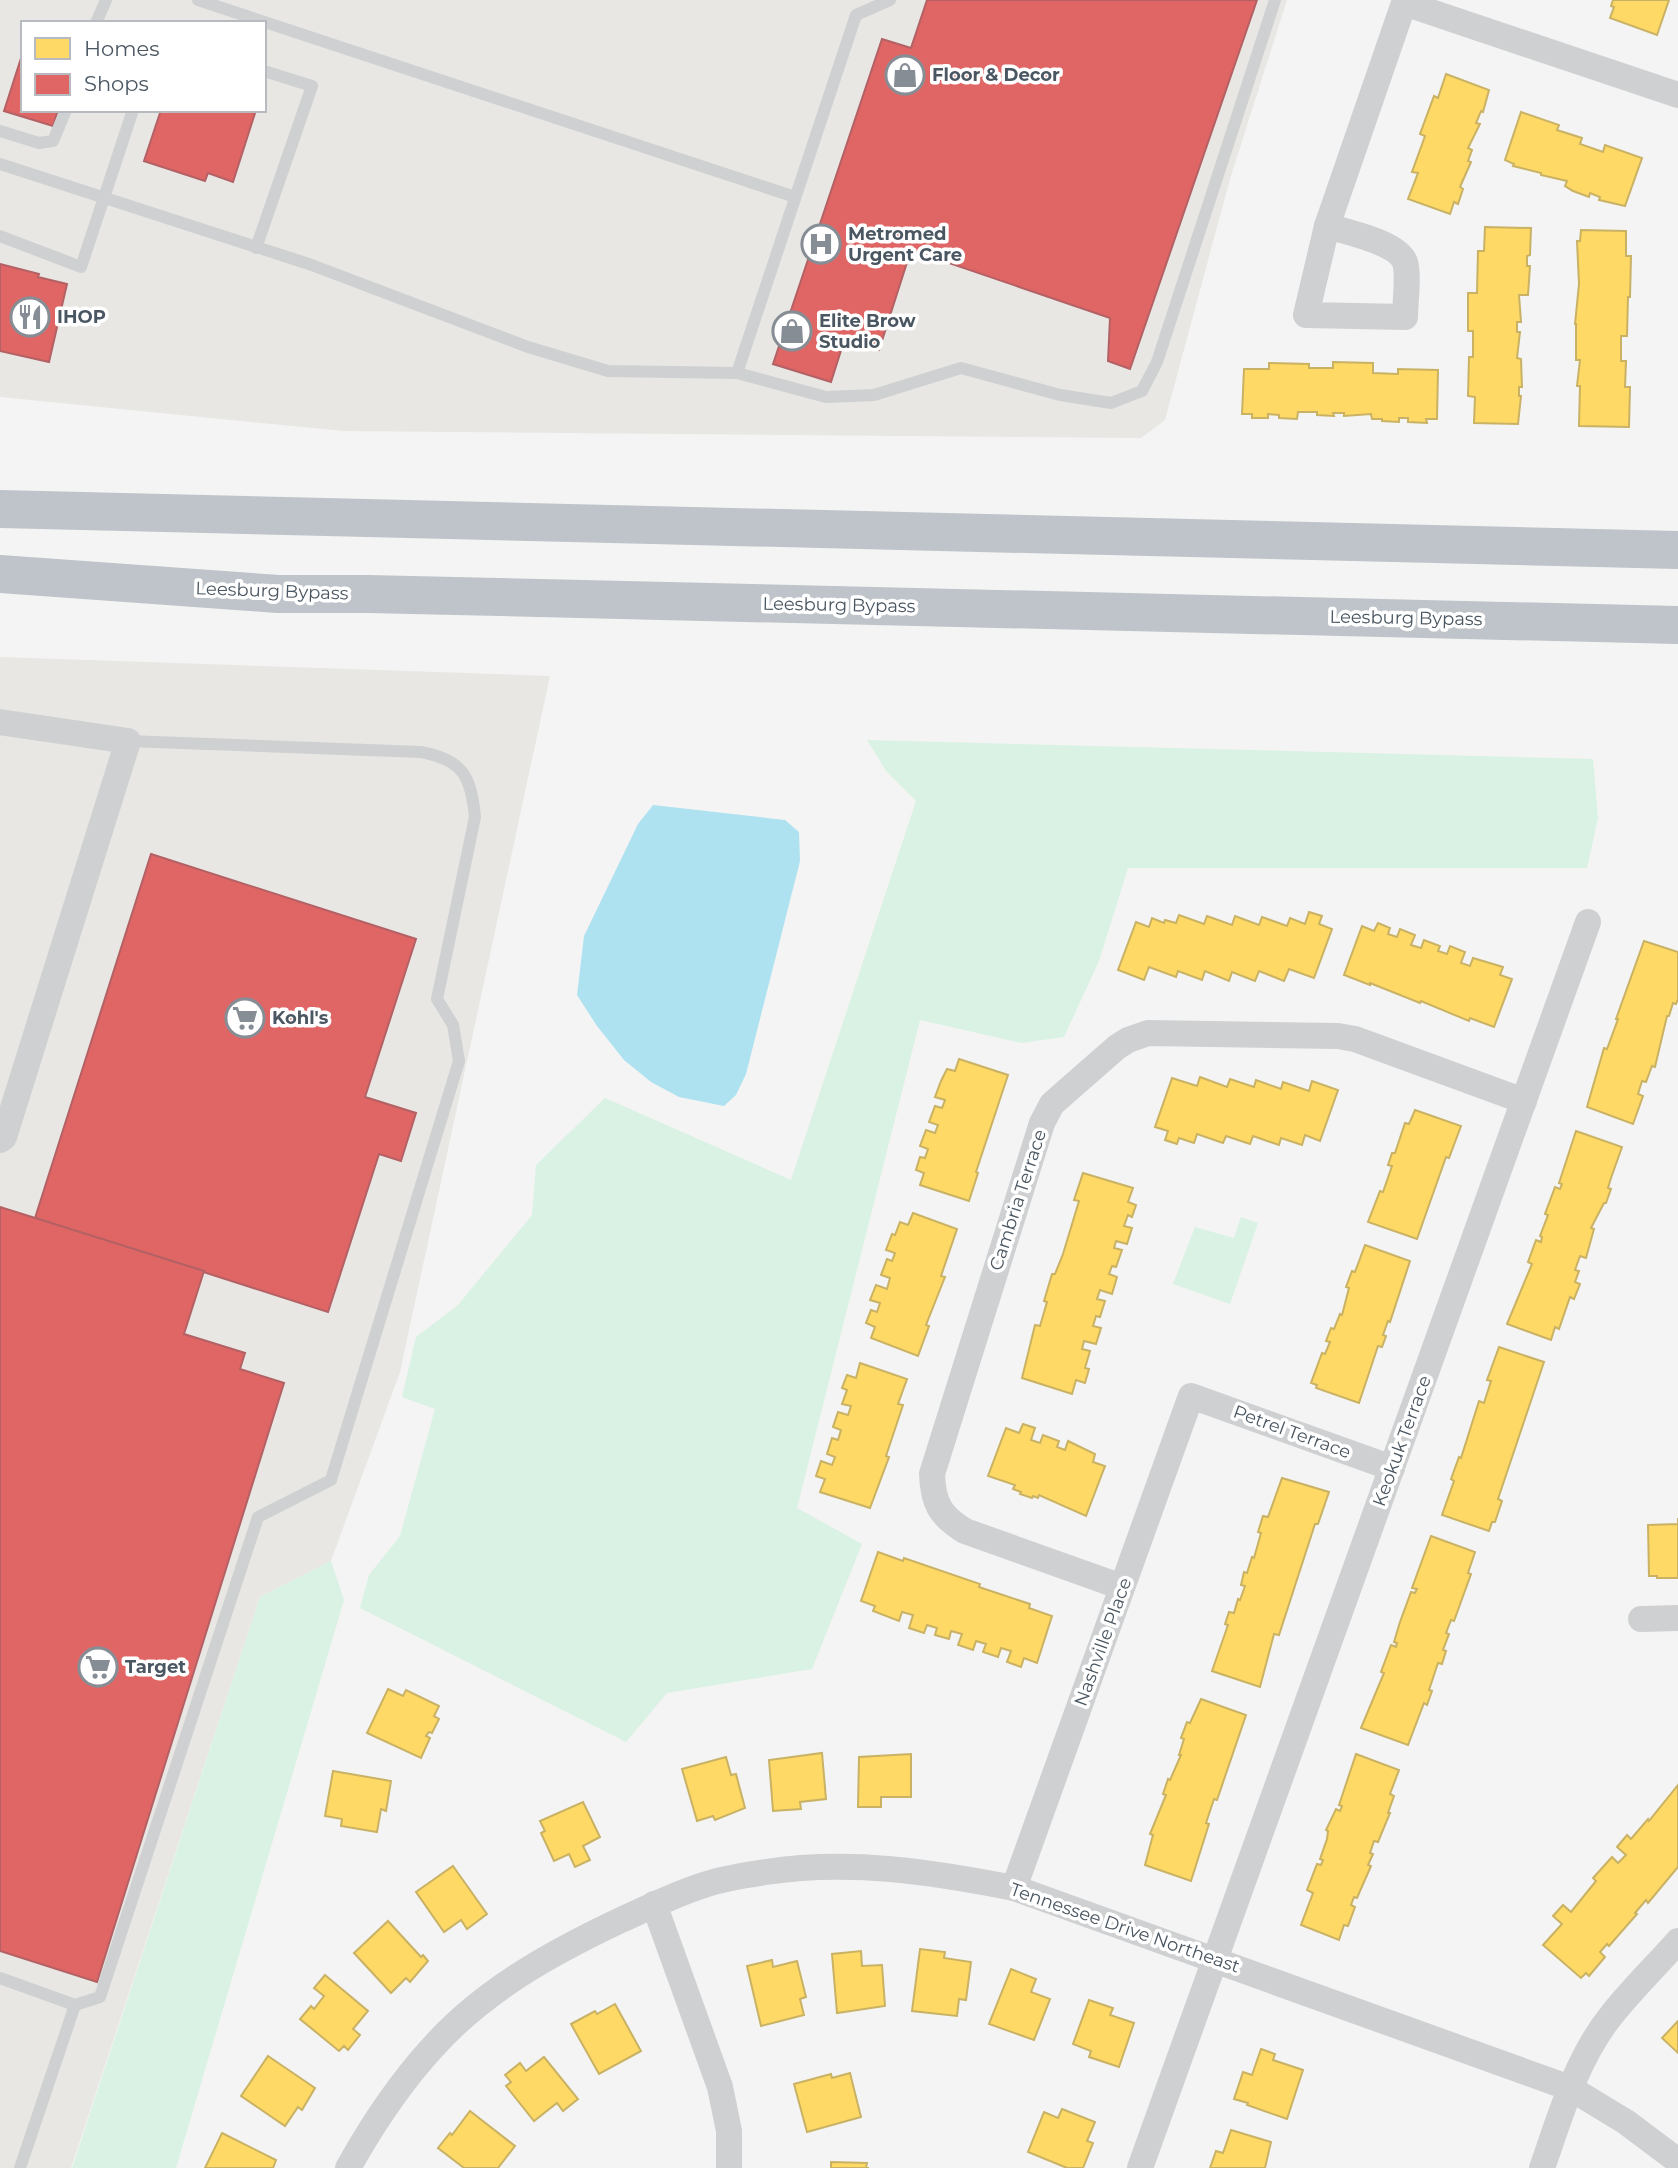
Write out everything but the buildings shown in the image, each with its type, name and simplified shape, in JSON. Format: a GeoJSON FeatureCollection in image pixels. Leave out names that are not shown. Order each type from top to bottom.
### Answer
{"type":"FeatureCollection","features":[{"type":"Feature","properties":{"kind":"highway"},"geometry":{"type":"LineString","coordinates":[[0,509],[1678,550]]}},
{"type":"Feature","properties":{"kind":"highway","name":"Leesburg Bypass"},"geometry":{"type":"LineString","coordinates":[[0,575],[278,594],[1678,625]]}},
{"type":"Feature","properties":{"kind":"street"},"geometry":{"type":"LineString","coordinates":[[1327,226],[1390,247],[1400,254],[1406,265],[1405,317],[1306,315],[1327,226],[1404,3],[1678,95]]}},
{"type":"Feature","properties":{"kind":"street"},"geometry":{"type":"LineString","coordinates":[[0,722],[128,741],[4,1137],[0,1140]]}},
{"type":"Feature","properties":{"kind":"street","name":"Keokuk Terrace"},"geometry":{"type":"LineString","coordinates":[[1140,2168],[1588,922]]}},
{"type":"Feature","properties":{"kind":"street","name":"Cambria Terrace"},"geometry":{"type":"LineString","coordinates":[[1122,1587],[965,1531],[950,1522],[939,1508],[932,1491],[932,1474],[1042,1123],[1052,1104],[1117,1047],[1148,1033],[1338,1036],[1355,1039],[1524,1101]]}},
{"type":"Feature","properties":{"kind":"street","name":"Petrel Terrace"},"geometry":{"type":"LineString","coordinates":[[1191,1396],[1392,1468]]}},
{"type":"Feature","properties":{"kind":"street","name":"Nashville Place"},"geometry":{"type":"LineString","coordinates":[[1014,1888],[1191,1396]]}},
{"type":"Feature","properties":{"kind":"street"},"geometry":{"type":"LineString","coordinates":[[1641,1619],[1678,1618]]}},
{"type":"Feature","properties":{"kind":"street","name":"Tennessee Drive Northeast"},"geometry":{"type":"LineString","coordinates":[[348,2168],[398,2089],[434,2045],[479,2004],[528,1969],[575,1942],[654,1904],[706,1884],[768,1872],[826,1867],[890,1868],[954,1876],[1014,1888],[1570,2088],[1626,2122],[1678,2161]]}},
{"type":"Feature","properties":{"kind":"street"},"geometry":{"type":"LineString","coordinates":[[654,1904],[720,2087],[729,2131],[729,2168]]}},
{"type":"Feature","properties":{"kind":"street"},"geometry":{"type":"LineString","coordinates":[[1542,2168],[1570,2088],[1609,2018],[1678,1941]]}},
{"type":"Feature","properties":{"kind":"lane"},"geometry":{"type":"LineString","coordinates":[[97,21],[106,0]]}},
{"type":"Feature","properties":{"kind":"lane"},"geometry":{"type":"LineString","coordinates":[[198,0],[262,21]]}},
{"type":"Feature","properties":{"kind":"lane"},"geometry":{"type":"LineString","coordinates":[[737,373],[856,15],[890,0]]}},
{"type":"Feature","properties":{"kind":"lane"},"geometry":{"type":"LineString","coordinates":[[0,164],[309,264],[528,346],[608,371],[737,373],[826,397],[874,395],[961,368],[1060,395],[1111,403],[1142,391],[1157,362],[1275,0]]}},
{"type":"Feature","properties":{"kind":"lane"},"geometry":{"type":"LineString","coordinates":[[266,22],[795,197]]}},
{"type":"Feature","properties":{"kind":"lane"},"geometry":{"type":"LineString","coordinates":[[256,248],[312,86],[266,72]]}},
{"type":"Feature","properties":{"kind":"lane"},"geometry":{"type":"LineString","coordinates":[[0,131],[39,143],[53,141],[65,112]]}},
{"type":"Feature","properties":{"kind":"lane"},"geometry":{"type":"LineString","coordinates":[[0,236],[81,267],[131,112]]}},
{"type":"Feature","properties":{"kind":"lane"},"geometry":{"type":"LineString","coordinates":[[0,1978],[75,2006],[100,1997],[258,1517],[331,1480],[459,1061],[453,1025],[437,999],[475,817],[473,791],[463,770],[441,756],[421,752],[128,741]]}},
{"type":"Feature","properties":{"kind":"lane"},"geometry":{"type":"LineString","coordinates":[[20,2168],[75,2006]]}},
{"type":"Feature","properties":{"kind":"shaded area"},"geometry":{"type":"Polygon","coordinates":[[[0,0],[1287,0],[1230,179],[1165,420],[1141,438],[343,431],[0,397],[0,0]]]}},
{"type":"Feature","properties":{"kind":"shaded area"},"geometry":{"type":"Polygon","coordinates":[[[0,657],[550,676],[400,1372],[331,1561],[260,1597],[71,2168],[0,2168],[0,657]]]}},
{"type":"Feature","properties":{"kind":"green space"},"geometry":{"type":"Polygon","coordinates":[[[867,740],[1593,759],[1598,818],[1587,868],[1128,868],[1099,961],[1064,1037],[1021,1043],[920,1020],[797,1508],[862,1544],[812,1669],[667,1693],[626,1742],[360,1608],[369,1575],[400,1536],[435,1409],[402,1397],[416,1337],[458,1305],[532,1215],[536,1165],[605,1098],[791,1180],[916,801],[886,771],[867,740]]]}},
{"type":"Feature","properties":{"kind":"green space"},"geometry":{"type":"Polygon","coordinates":[[[1241,1217],[1258,1223],[1230,1304],[1173,1284],[1195,1227],[1234,1238],[1241,1217]]]}},
{"type":"Feature","properties":{"kind":"green space"},"geometry":{"type":"Polygon","coordinates":[[[331,1561],[344,1600],[176,2168],[72,2168],[260,1597],[331,1561]]]}},
{"type":"Feature","properties":{"kind":"water"},"geometry":{"type":"Polygon","coordinates":[[[653,805],[785,820],[799,832],[800,861],[746,1074],[736,1095],[724,1106],[679,1097],[651,1082],[624,1060],[577,995],[584,936],[638,824],[653,805]]]}},
{"type":"Feature","properties":{"kind":"place","name":"Floor & Decor"},"geometry":{"type":"Point","coordinates":[905,75]}},
{"type":"Feature","properties":{"kind":"place","name":"Metromed Urgent Care"},"geometry":{"type":"Point","coordinates":[821,244]}},
{"type":"Feature","properties":{"kind":"place","name":"IHOP"},"geometry":{"type":"Point","coordinates":[30,317]}},
{"type":"Feature","properties":{"kind":"place","name":"Elite Brow Studio"},"geometry":{"type":"Point","coordinates":[792,331]}},
{"type":"Feature","properties":{"kind":"place","name":"Kohl's"},"geometry":{"type":"Point","coordinates":[245,1018]}},
{"type":"Feature","properties":{"kind":"place","name":"Target"},"geometry":{"type":"Point","coordinates":[98,1667]}}]}
